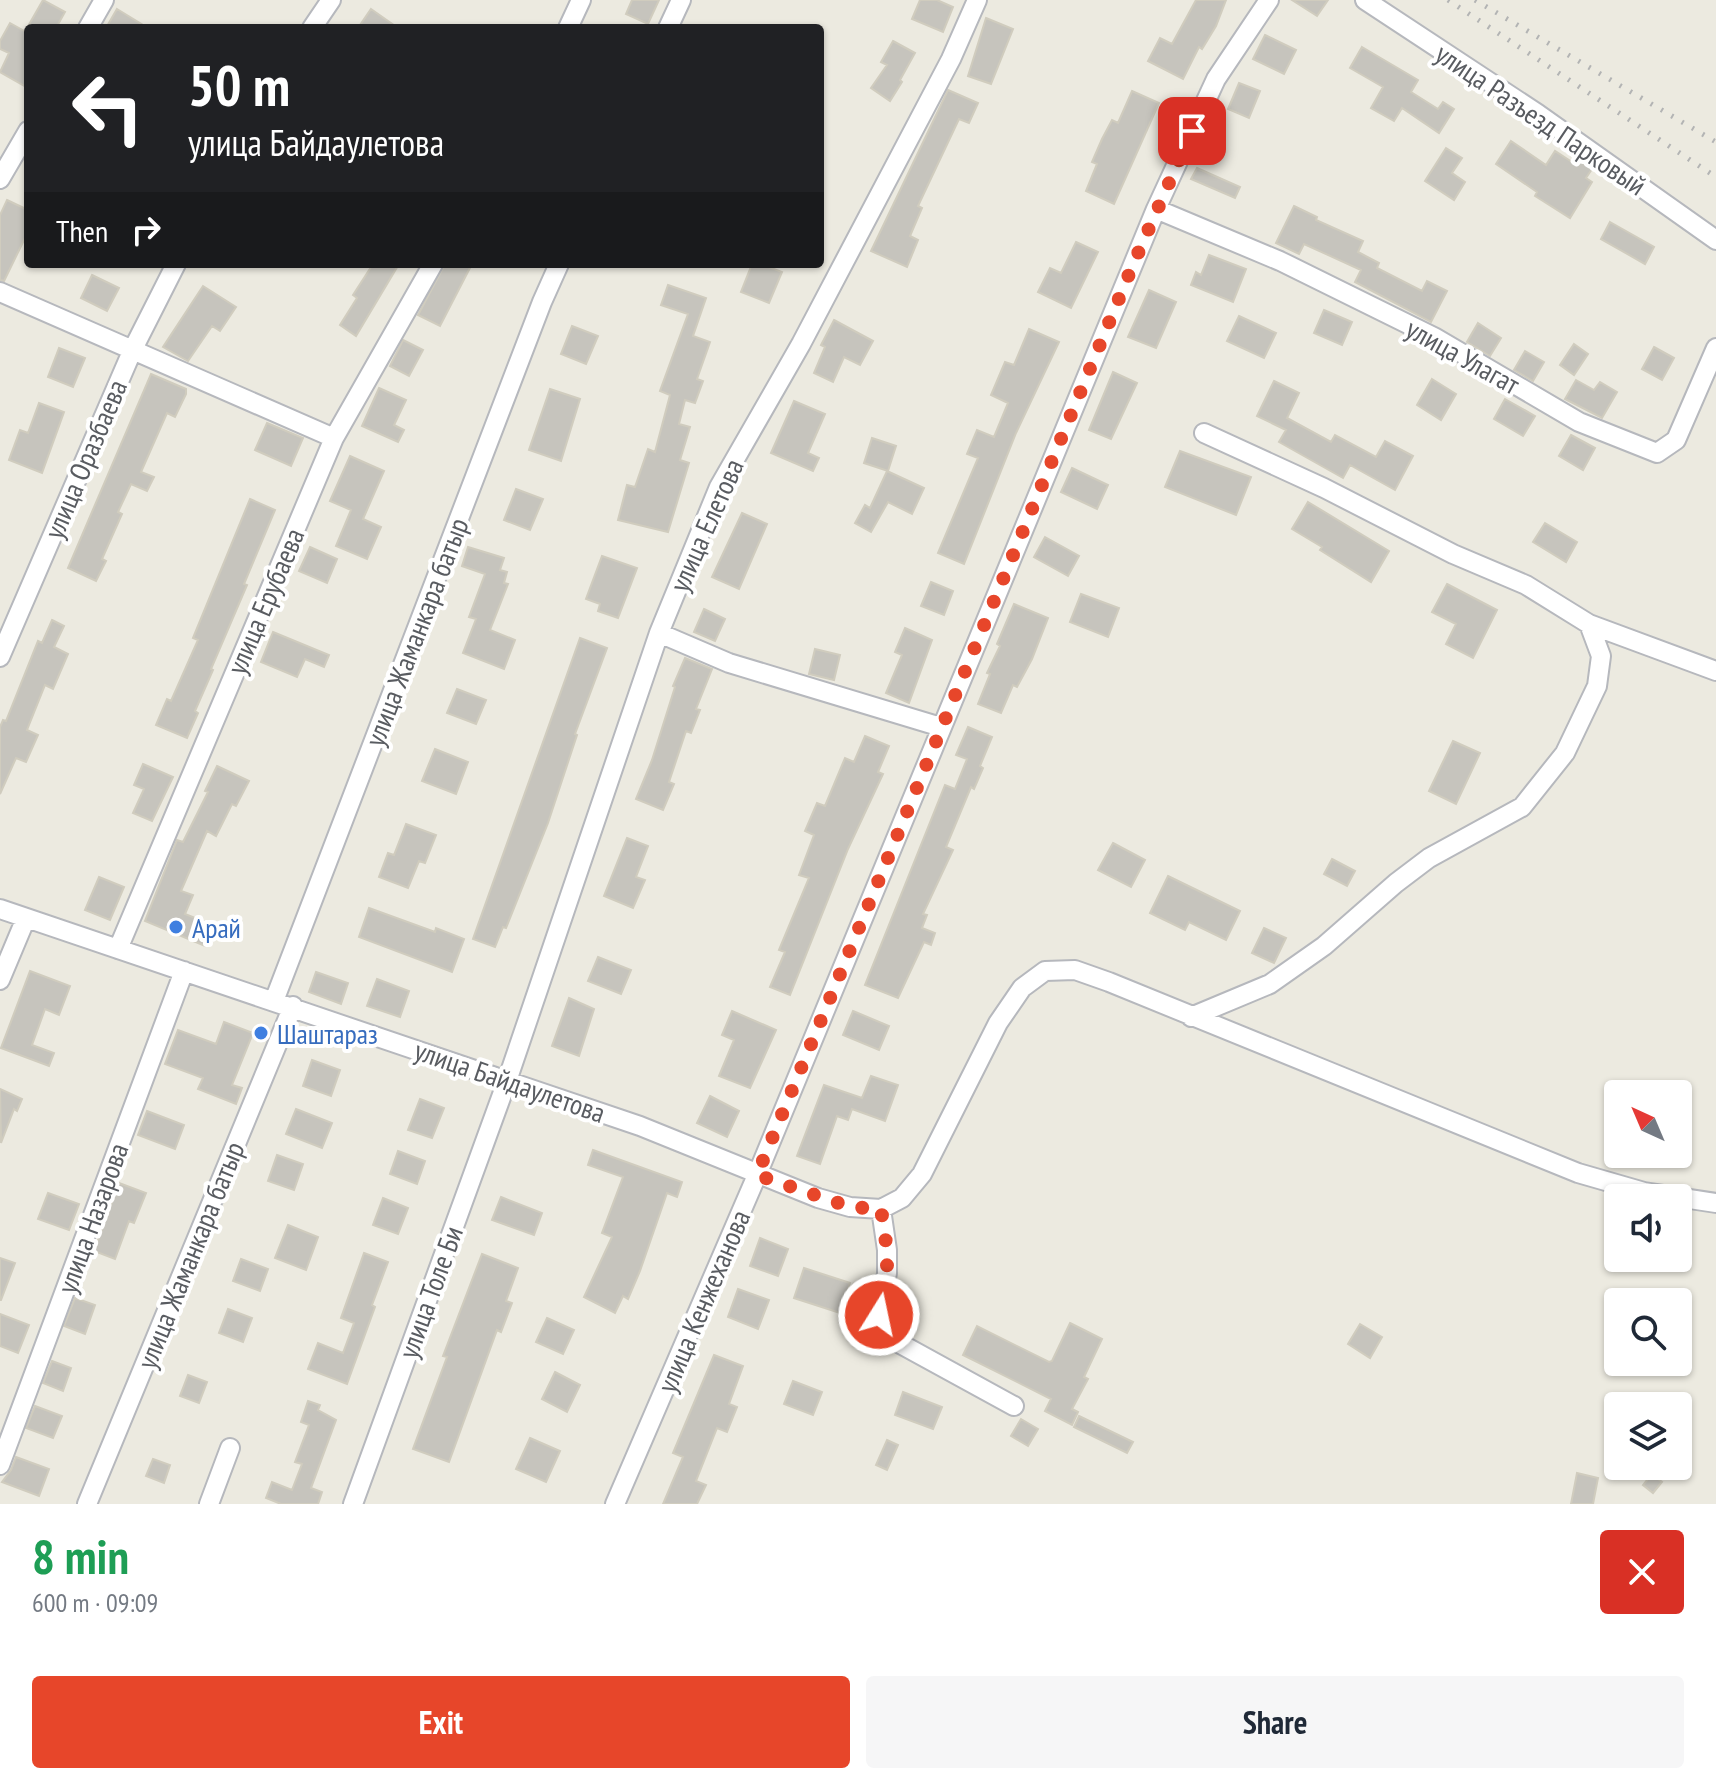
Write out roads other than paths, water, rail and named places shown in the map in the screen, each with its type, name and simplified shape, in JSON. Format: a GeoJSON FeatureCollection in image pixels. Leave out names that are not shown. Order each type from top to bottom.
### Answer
{"type":"FeatureCollection","features":[{"type":"Feature","properties":{"kind":"street"},"geometry":{"type":"LineString","coordinates":[[90,24],[104,0]]}},
{"type":"Feature","properties":{"kind":"street"},"geometry":{"type":"LineString","coordinates":[[315,24],[331,0]]}},
{"type":"Feature","properties":{"kind":"street"},"geometry":{"type":"LineString","coordinates":[[570,24],[581,0]]}},
{"type":"Feature","properties":{"kind":"street"},"geometry":{"type":"LineString","coordinates":[[670,24],[681,0]]}},
{"type":"Feature","properties":{"kind":"street","name":"улица Елетова"},"geometry":{"type":"LineString","coordinates":[[507,1081],[659,633],[719,487],[808,330],[951,59],[977,0]]}},
{"type":"Feature","properties":{"kind":"street","name":"улица Кенжеханова"},"geometry":{"type":"LineString","coordinates":[[615,1504],[757,1175],[1156,209],[1216,79],[1269,0]]}},
{"type":"Feature","properties":{"kind":"street","name":"улица Разъезд Парковый"},"geometry":{"type":"LineString","coordinates":[[1365,0],[1538,114],[1716,240]]}},
{"type":"Feature","properties":{"kind":"street"},"geometry":{"type":"LineString","coordinates":[[0,179],[24,138]]}},
{"type":"Feature","properties":{"kind":"street","name":"улица Улагат"},"geometry":{"type":"LineString","coordinates":[[1156,209],[1294,268],[1434,337],[1579,422],[1657,453],[1676,440],[1716,348]]}},
{"type":"Feature","properties":{"kind":"street","name":"улица Оразбаева"},"geometry":{"type":"LineString","coordinates":[[0,657],[133,349],[174,268]]}},
{"type":"Feature","properties":{"kind":"street","name":"улица Ерубаева"},"geometry":{"type":"LineString","coordinates":[[118,949],[334,438],[431,268]]}},
{"type":"Feature","properties":{"kind":"street","name":"улица Жаманкара батыр"},"geometry":{"type":"LineString","coordinates":[[87,1504],[284,1004],[536,317],[557,268]]}},
{"type":"Feature","properties":{"kind":"street"},"geometry":{"type":"LineString","coordinates":[[0,292],[334,438]]}},
{"type":"Feature","properties":{"kind":"street"},"geometry":{"type":"LineString","coordinates":[[1204,433],[1324,488],[1453,554],[1526,585],[1589,624],[1716,671]]}},
{"type":"Feature","properties":{"kind":"street"},"geometry":{"type":"LineString","coordinates":[[1191,1017],[1270,984],[1324,946],[1429,858],[1522,807],[1565,753],[1597,686],[1601,656],[1589,624]]}},
{"type":"Feature","properties":{"kind":"street"},"geometry":{"type":"LineString","coordinates":[[659,633],[729,663],[941,727]]}},
{"type":"Feature","properties":{"kind":"street","name":"улица Байдаулетова"},"geometry":{"type":"LineString","coordinates":[[0,909],[640,1126],[757,1175],[850,1207],[881,1209]]}},
{"type":"Feature","properties":{"kind":"street"},"geometry":{"type":"LineString","coordinates":[[0,980],[26,918]]}},
{"type":"Feature","properties":{"kind":"street"},"geometry":{"type":"LineString","coordinates":[[1014,1406],[897,1342],[883,1328],[879,1315],[887,1273],[887,1250],[881,1209],[902,1198],[922,1174],[998,1023],[1022,988],[1045,971],[1075,970],[1578,1173],[1644,1192],[1716,1203]]}},
{"type":"Feature","properties":{"kind":"street","name":"улица Назарова"},"geometry":{"type":"LineString","coordinates":[[0,1465],[184,971]]}},
{"type":"Feature","properties":{"kind":"street","name":"улица Толе Би"},"geometry":{"type":"LineString","coordinates":[[353,1504],[507,1081]]}},
{"type":"Feature","properties":{"kind":"street"},"geometry":{"type":"LineString","coordinates":[[209,1504],[230,1448]]}},
{"type":"Feature","properties":{"kind":"railway"},"geometry":{"type":"LineString","coordinates":[[1448,0],[1716,177]]}},
{"type":"Feature","properties":{"kind":"railway"},"geometry":{"type":"LineString","coordinates":[[1475,0],[1716,142]]}},
{"type":"Feature","properties":{"kind":"place","name":"Арай"},"geometry":{"type":"Point","coordinates":[176,927]}},
{"type":"Feature","properties":{"kind":"place","name":"Шаштараз"},"geometry":{"type":"Point","coordinates":[261,1033]}}]}
